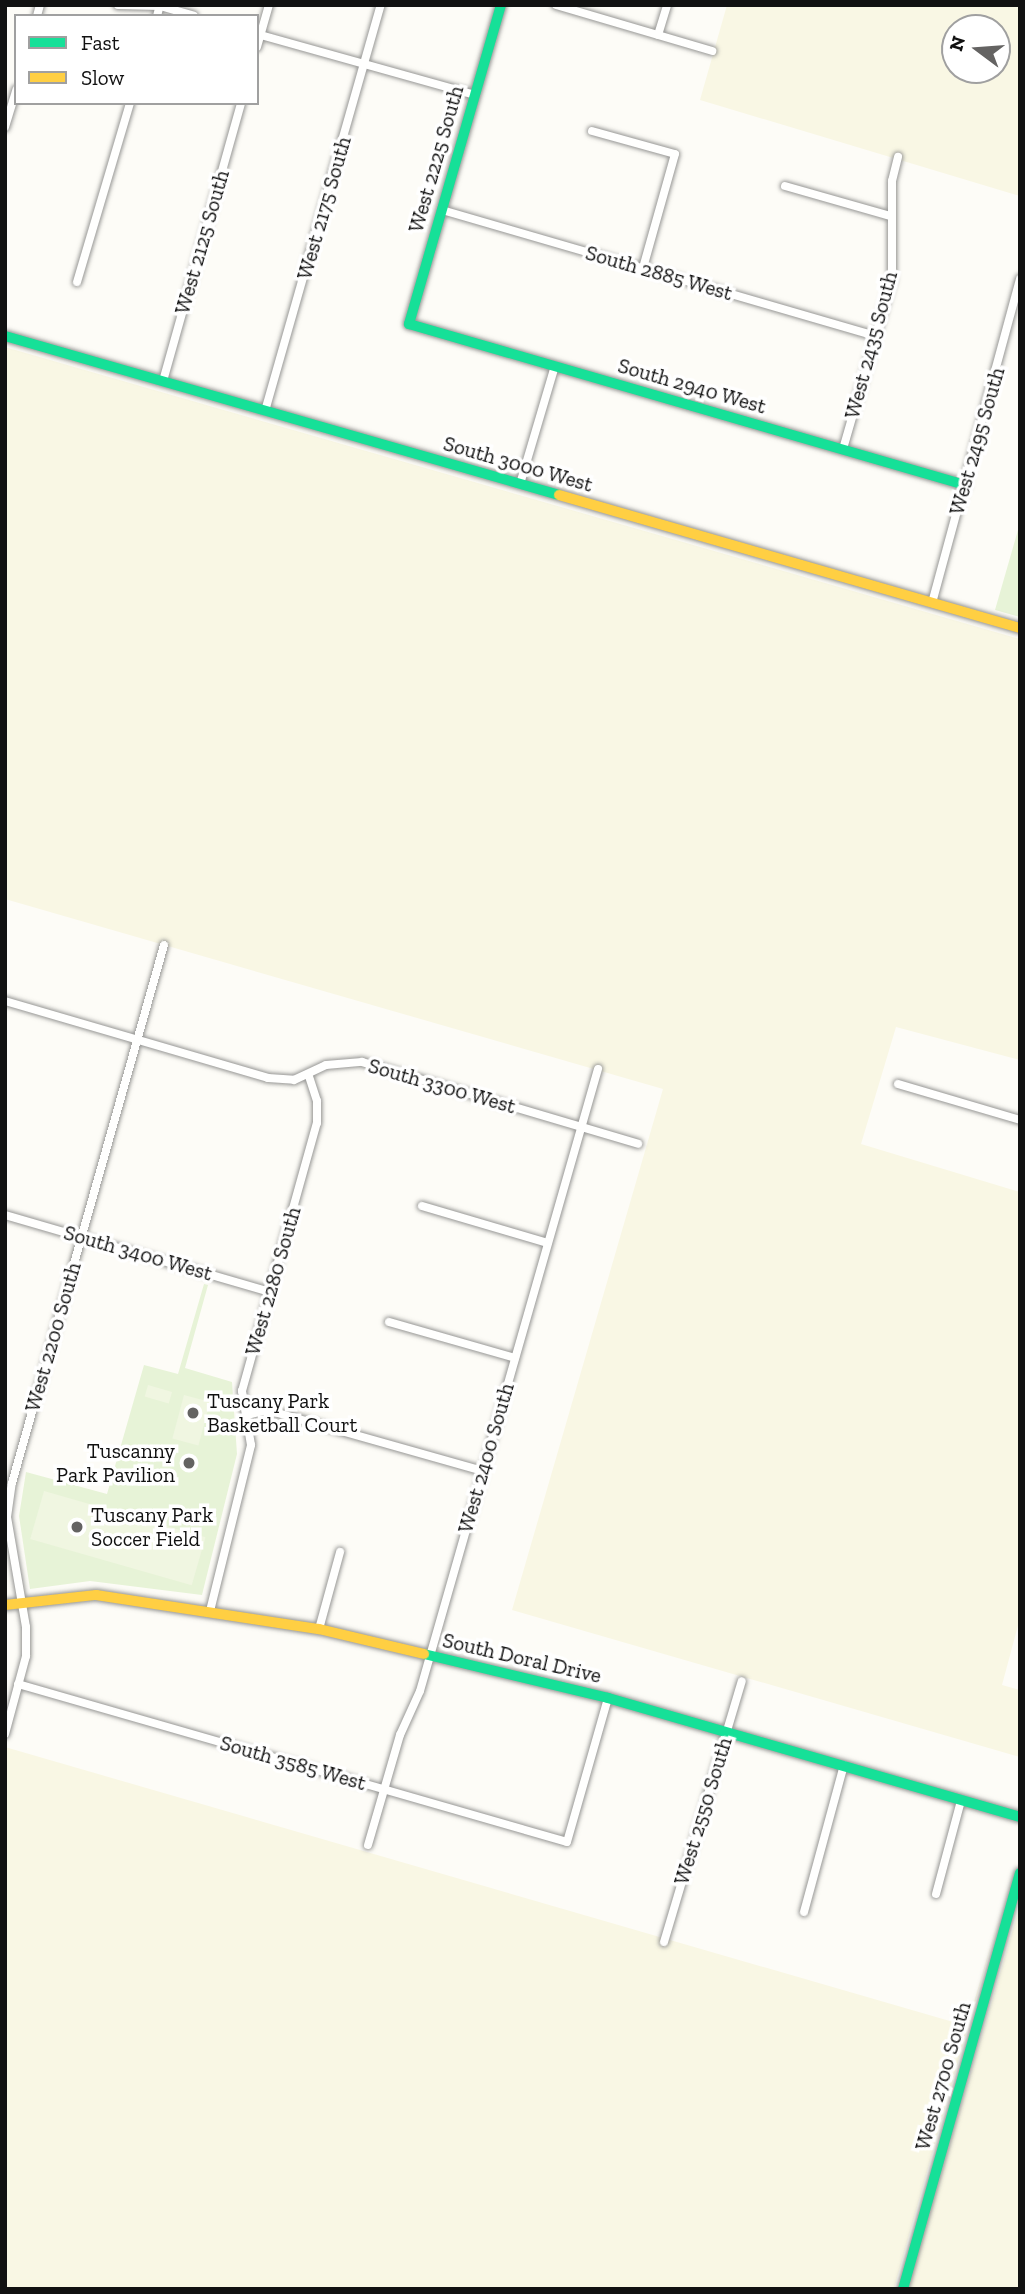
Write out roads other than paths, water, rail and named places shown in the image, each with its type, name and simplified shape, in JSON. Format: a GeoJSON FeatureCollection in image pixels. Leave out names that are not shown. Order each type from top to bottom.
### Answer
{"type":"FeatureCollection","features":[{"type":"Feature","properties":{"kind":"street"},"geometry":{"type":"LineString","coordinates":[[118,5],[160,6],[187,14]]}},
{"type":"Feature","properties":{"kind":"street"},"geometry":{"type":"LineString","coordinates":[[269,5],[259,34],[475,95]]}},
{"type":"Feature","properties":{"kind":"street","name":"West 2175 South"},"geometry":{"type":"LineString","coordinates":[[265,411],[381,5]]}},
{"type":"Feature","properties":{"kind":"street","name":"West 2225 South"},"geometry":{"type":"LineString","coordinates":[[409,324],[501,5]]}},
{"type":"Feature","properties":{"kind":"street"},"geometry":{"type":"LineString","coordinates":[[556,5],[712,51]]}},
{"type":"Feature","properties":{"kind":"street"},"geometry":{"type":"LineString","coordinates":[[658,35],[667,5]]}},
{"type":"Feature","properties":{"kind":"street"},"geometry":{"type":"LineString","coordinates":[[5,127],[14,97]]}},
{"type":"Feature","properties":{"kind":"street"},"geometry":{"type":"LineString","coordinates":[[77,282],[130,105]]}},
{"type":"Feature","properties":{"kind":"street","name":"West 2125 South"},"geometry":{"type":"LineString","coordinates":[[163,381],[240,105]]}},
{"type":"Feature","properties":{"kind":"street"},"geometry":{"type":"LineString","coordinates":[[592,131],[676,155],[643,268]]}},
{"type":"Feature","properties":{"kind":"street","name":"West 2435 South"},"geometry":{"type":"LineString","coordinates":[[843,449],[892,279],[890,216],[898,157]]}},
{"type":"Feature","properties":{"kind":"street"},"geometry":{"type":"LineString","coordinates":[[785,186],[890,216]]}},
{"type":"Feature","properties":{"kind":"street","name":"South 2885 West"},"geometry":{"type":"LineString","coordinates":[[442,210],[875,336]]}},
{"type":"Feature","properties":{"kind":"street","name":"West 2495 South"},"geometry":{"type":"LineString","coordinates":[[932,603],[1020,279]]}},
{"type":"Feature","properties":{"kind":"street","name":"South 2940 West"},"geometry":{"type":"LineString","coordinates":[[409,324],[965,485]]}},
{"type":"Feature","properties":{"kind":"street","name":"South 3000 West"},"geometry":{"type":"LineString","coordinates":[[5,336],[1020,628]]}},
{"type":"Feature","properties":{"kind":"street"},"geometry":{"type":"LineString","coordinates":[[520,484],[555,366]]}},
{"type":"Feature","properties":{"kind":"street","name":"West 2200 South"},"geometry":{"type":"LineString","coordinates":[[5,1734],[26,1656],[7,1517],[12,1483],[164,944]]}},
{"type":"Feature","properties":{"kind":"street","name":"South 3300 West"},"geometry":{"type":"LineString","coordinates":[[5,1002],[268,1078],[294,1080],[342,1061],[362,1062],[638,1143]]}},
{"type":"Feature","properties":{"kind":"street","name":"West 2400 South"},"geometry":{"type":"LineString","coordinates":[[368,1845],[429,1656],[598,1069]]}},
{"type":"Feature","properties":{"kind":"street","name":"West 2280 South"},"geometry":{"type":"LineString","coordinates":[[210,1611],[251,1445],[242,1391],[317,1123],[317,1101],[308,1074]]}},
{"type":"Feature","properties":{"kind":"street"},"geometry":{"type":"LineString","coordinates":[[898,1084],[1020,1120]]}},
{"type":"Feature","properties":{"kind":"street"},"geometry":{"type":"LineString","coordinates":[[422,1206],[548,1242]]}},
{"type":"Feature","properties":{"kind":"street","name":"South 3400 West"},"geometry":{"type":"LineString","coordinates":[[5,1215],[270,1292]]}},
{"type":"Feature","properties":{"kind":"street"},"geometry":{"type":"LineString","coordinates":[[388,1322],[515,1358]]}},
{"type":"Feature","properties":{"kind":"street"},"geometry":{"type":"LineString","coordinates":[[247,1415],[267,1410],[482,1471]]}},
{"type":"Feature","properties":{"kind":"street"},"geometry":{"type":"LineString","coordinates":[[319,1629],[340,1552]]}},
{"type":"Feature","properties":{"kind":"street","name":"South Doral Drive"},"geometry":{"type":"LineString","coordinates":[[5,1605],[96,1595],[319,1629],[608,1698],[1020,1817]]}},
{"type":"Feature","properties":{"kind":"street","name":"West 2550 South"},"geometry":{"type":"LineString","coordinates":[[664,1942],[742,1681]]}},
{"type":"Feature","properties":{"kind":"street","name":"South 3585 West"},"geometry":{"type":"LineString","coordinates":[[19,1684],[567,1842],[608,1698]]}},
{"type":"Feature","properties":{"kind":"street"},"geometry":{"type":"LineString","coordinates":[[804,1912],[844,1765]]}},
{"type":"Feature","properties":{"kind":"street"},"geometry":{"type":"LineString","coordinates":[[936,1894],[961,1801]]}},
{"type":"Feature","properties":{"kind":"street","name":"West 2700 South"},"geometry":{"type":"LineString","coordinates":[[903,2289],[1020,1873]]}},
{"type":"Feature","properties":{"kind":"place","name":"Tuscany Park Basketball Court"},"geometry":{"type":"Point","coordinates":[193,1413]}},
{"type":"Feature","properties":{"kind":"place","name":"Tuscanny Park Pavilion"},"geometry":{"type":"Point","coordinates":[189,1463]}},
{"type":"Feature","properties":{"kind":"place","name":"Tuscany Park Soccer Field"},"geometry":{"type":"Point","coordinates":[77,1527]}}]}
